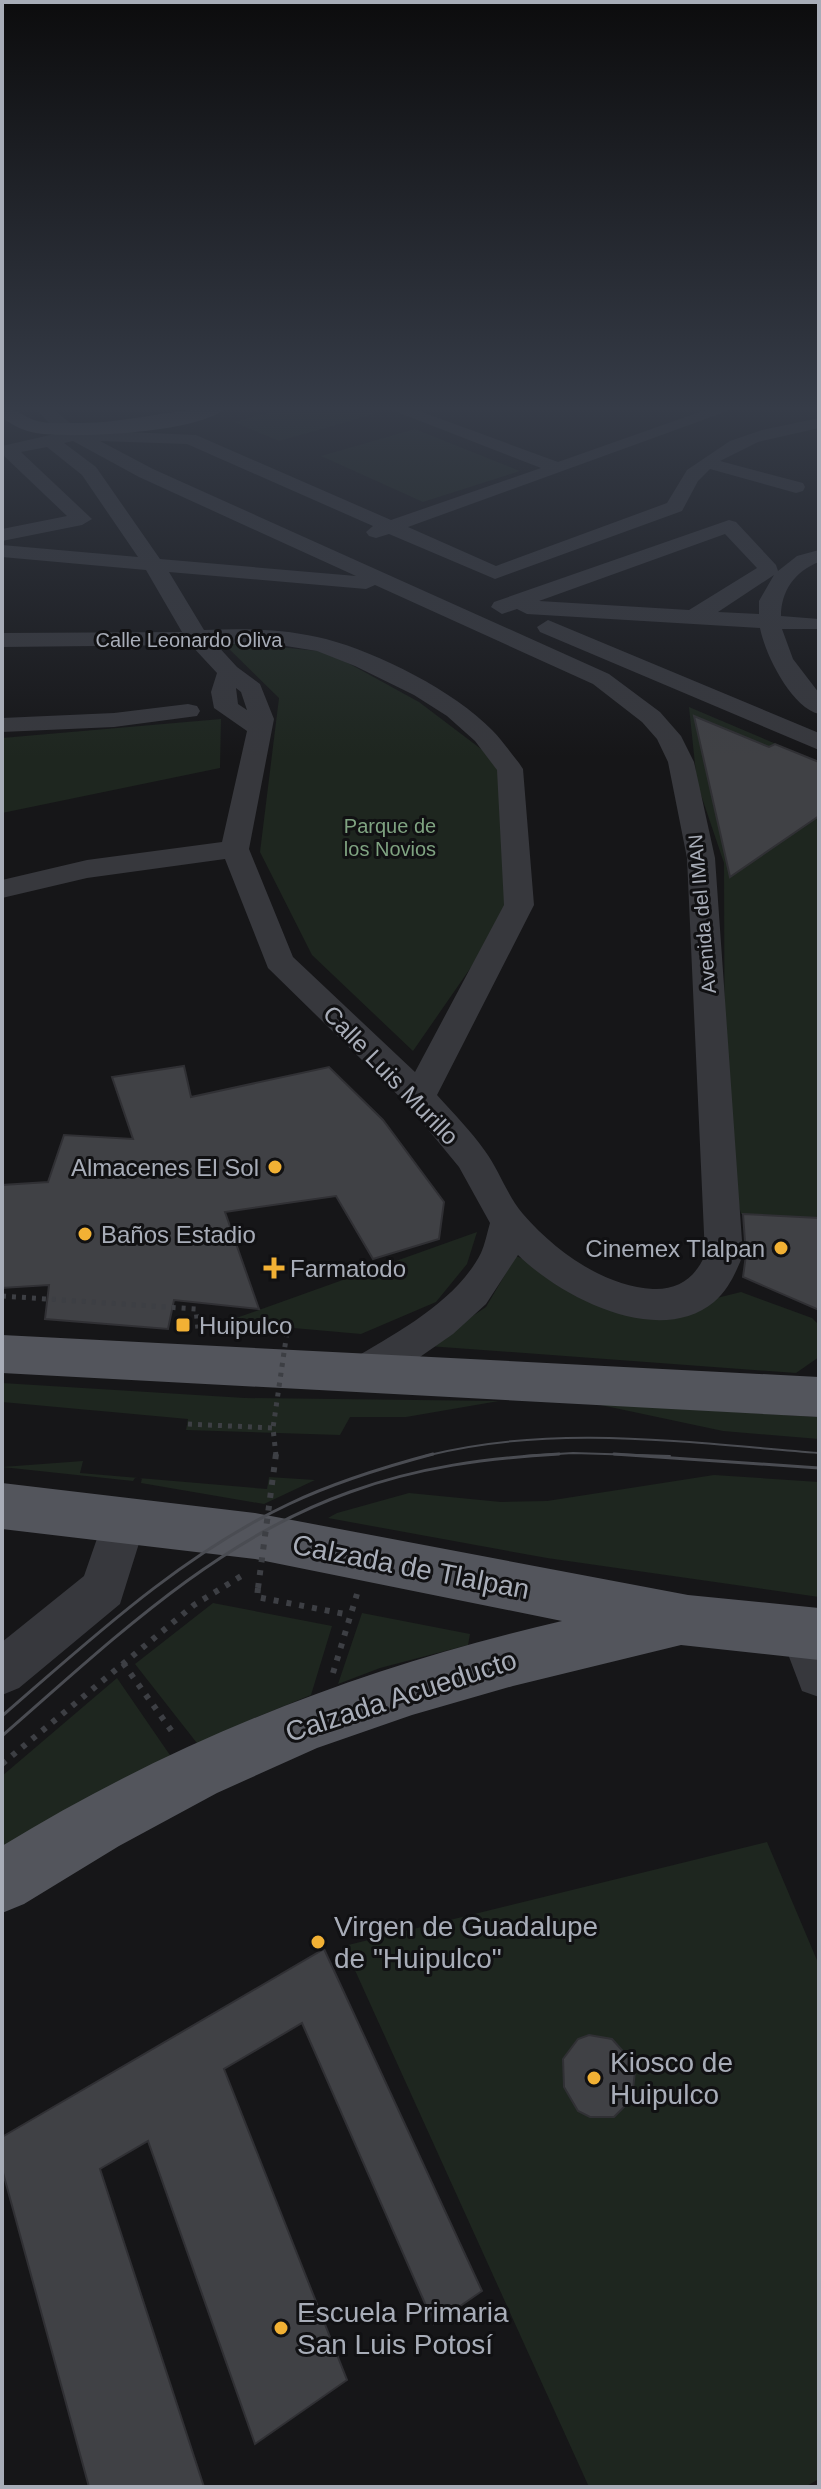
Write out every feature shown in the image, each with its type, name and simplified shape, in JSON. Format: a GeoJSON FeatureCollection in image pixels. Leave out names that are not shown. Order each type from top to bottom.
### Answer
{"type":"FeatureCollection","features":[{"type":"Feature","properties":{"kind":"main road"},"geometry":{"type":"LineString","coordinates":[[2,1354],[819,1397]]}},
{"type":"Feature","properties":{"kind":"main road","name":"Calzada de Tlalpan"},"geometry":{"type":"LineString","coordinates":[[2,1506],[292,1544],[814,1647]]}},
{"type":"Feature","properties":{"kind":"main road","name":"Calzada Acueducto"},"geometry":{"type":"LineString","coordinates":[[2,1882],[97,1824],[199,1770],[318,1719],[389,1694],[573,1643],[688,1621]]}},
{"type":"Feature","properties":{"kind":"street"},"geometry":{"type":"LineString","coordinates":[[2,535],[59,524]]}},
{"type":"Feature","properties":{"kind":"street"},"geometry":{"type":"LineString","coordinates":[[2,889],[87,869],[235,849],[262,719],[252,689],[229,672],[197,638],[154,565],[124,524]]}},
{"type":"Feature","properties":{"kind":"street","name":"Avenida del IMAN"},"geometry":{"type":"LineString","coordinates":[[255,524],[402,578],[601,679],[635,703],[668,736],[681,762],[701,858],[724,1255],[713,1279],[692,1295],[666,1305],[641,1305],[601,1291],[563,1272],[509,1223]]}},
{"type":"Feature","properties":{"kind":"street"},"geometry":{"type":"LineString","coordinates":[[284,524],[436,592],[472,595],[819,742]]}},
{"type":"Feature","properties":{"kind":"street"},"geometry":{"type":"LineString","coordinates":[[333,524],[363,538],[400,524]]}},
{"type":"Feature","properties":{"kind":"street"},"geometry":{"type":"LineString","coordinates":[[380,524],[495,573],[628,524]]}},
{"type":"Feature","properties":{"kind":"street"},"geometry":{"type":"LineString","coordinates":[[502,607],[729,526],[769,569],[745,587],[696,615]]}},
{"type":"Feature","properties":{"kind":"street"},"geometry":{"type":"LineString","coordinates":[[61,555],[121,542],[128,530]]}},
{"type":"Feature","properties":{"kind":"street"},"geometry":{"type":"LineString","coordinates":[[239,537],[282,556]]}},
{"type":"Feature","properties":{"kind":"street"},"geometry":{"type":"LineString","coordinates":[[2,551],[154,565],[402,578]]}},
{"type":"Feature","properties":{"kind":"street"},"geometry":{"type":"LineString","coordinates":[[819,556],[810,556],[782,576],[768,606],[772,643],[808,698],[819,707]]}},
{"type":"Feature","properties":{"kind":"street"},"geometry":{"type":"LineString","coordinates":[[819,599],[811,624],[819,649]]}},
{"type":"Feature","properties":{"kind":"street"},"geometry":{"type":"LineString","coordinates":[[502,607],[559,607],[811,624]]}},
{"type":"Feature","properties":{"kind":"street","name":"Calle Leonardo Oliva"},"geometry":{"type":"LineString","coordinates":[[2,640],[286,639],[322,645],[363,661],[456,711],[484,736],[510,769],[519,905],[419,1096]]}},
{"type":"Feature","properties":{"kind":"street"},"geometry":{"type":"LineString","coordinates":[[668,736],[676,708],[766,743]]}},
{"type":"Feature","properties":{"kind":"street"},"geometry":{"type":"LineString","coordinates":[[2,725],[114,720],[188,711]]}},
{"type":"Feature","properties":{"kind":"street","name":"Calle Luis Murillo"},"geometry":{"type":"LineString","coordinates":[[235,849],[279,961],[419,1096],[472,1159],[509,1223]]}},
{"type":"Feature","properties":{"kind":"street"},"geometry":{"type":"LineString","coordinates":[[366,1372],[408,1346],[479,1286],[498,1257],[509,1223]]}},
{"type":"Feature","properties":{"kind":"street"},"geometry":{"type":"LineString","coordinates":[[2,1672],[103,1589],[124,1521]]}},
{"type":"Feature","properties":{"kind":"path"},"geometry":{"type":"LineString","coordinates":[[2,1296],[196,1309],[196,1330]]}},
{"type":"Feature","properties":{"kind":"path"},"geometry":{"type":"LineString","coordinates":[[287,1332],[273,1428],[277,1463],[257,1597],[350,1615]]}},
{"type":"Feature","properties":{"kind":"path"},"geometry":{"type":"LineString","coordinates":[[188,1424],[273,1428]]}},
{"type":"Feature","properties":{"kind":"path"},"geometry":{"type":"LineString","coordinates":[[2,1764],[194,1605],[292,1544]]}},
{"type":"Feature","properties":{"kind":"path"},"geometry":{"type":"LineString","coordinates":[[318,1719],[368,1559]]}},
{"type":"Feature","properties":{"kind":"path"},"geometry":{"type":"LineString","coordinates":[[123,1663],[199,1770]]}},
{"type":"Feature","properties":{"kind":"green space","name":"Parque de los Novios"},"geometry":{"type":"Polygon","coordinates":[[[221,641],[328,652],[419,702],[493,758],[518,831],[503,921],[413,1051],[312,955],[260,852],[279,698],[221,641]]]}},
{"type":"Feature","properties":{"kind":"green space"},"geometry":{"type":"Polygon","coordinates":[[[689,707],[819,762],[819,1218],[741,1214],[725,1150],[724,863],[697,783],[689,707]]]}},
{"type":"Feature","properties":{"kind":"green space"},"geometry":{"type":"Polygon","coordinates":[[[221,719],[220,768],[2,813],[2,738],[221,719]]]}},
{"type":"Feature","properties":{"kind":"green space"},"geometry":{"type":"Polygon","coordinates":[[[477,1232],[467,1264],[436,1302],[361,1334],[225,1322],[477,1232]]]}},
{"type":"Feature","properties":{"kind":"green space"},"geometry":{"type":"Polygon","coordinates":[[[516,1256],[656,1313],[741,1292],[812,1318],[819,1325],[819,1357],[796,1373],[428,1346],[486,1307],[516,1256]]]}},
{"type":"Feature","properties":{"kind":"green space"},"geometry":{"type":"Polygon","coordinates":[[[2,1383],[245,1398],[499,1401],[406,1417],[350,1417],[340,1435],[186,1430],[188,1419],[2,1402],[2,1383]]]}},
{"type":"Feature","properties":{"kind":"green space"},"geometry":{"type":"Polygon","coordinates":[[[596,1404],[819,1417],[819,1439],[723,1431],[596,1404]]]}},
{"type":"Feature","properties":{"kind":"green space"},"geometry":{"type":"Polygon","coordinates":[[[83,1461],[80,1473],[138,1478],[133,1481],[2,1467],[83,1461]]]}},
{"type":"Feature","properties":{"kind":"green space"},"geometry":{"type":"Polygon","coordinates":[[[714,1475],[819,1482],[819,1597],[547,1558],[328,1518],[409,1493],[501,1502],[547,1501],[714,1475]]]}},
{"type":"Feature","properties":{"kind":"green space"},"geometry":{"type":"Polygon","coordinates":[[[269,1477],[315,1480],[264,1504],[141,1483],[142,1478],[267,1489],[269,1477]]]}},
{"type":"Feature","properties":{"kind":"green space"},"geometry":{"type":"Polygon","coordinates":[[[213,1603],[332,1626],[311,1695],[252,1719],[200,1747],[135,1664],[213,1603]]]}},
{"type":"Feature","properties":{"kind":"green space"},"geometry":{"type":"Polygon","coordinates":[[[362,1613],[470,1634],[468,1645],[380,1668],[338,1684],[362,1613]]]}},
{"type":"Feature","properties":{"kind":"green space"},"geometry":{"type":"Polygon","coordinates":[[[117,1678],[174,1761],[2,1864],[2,1776],[117,1678]]]}},
{"type":"Feature","properties":{"kind":"green space"},"geometry":{"type":"Polygon","coordinates":[[[767,1842],[819,1965],[819,2479],[805,2487],[589,2487],[344,1946],[767,1842]]]}},
{"type":"Feature","properties":{"kind":"building"},"geometry":{"type":"Polygon","coordinates":[[[694,716],[769,747],[775,744],[819,762],[819,816],[730,877],[694,716]]]}},
{"type":"Feature","properties":{"kind":"building","name":"Almacenes El Sol"},"geometry":{"type":"Polygon","coordinates":[[[184,1066],[191,1097],[329,1067],[383,1120],[444,1202],[439,1239],[373,1259],[336,1196],[225,1212],[259,1309],[174,1300],[168,1329],[45,1319],[49,1285],[2,1288],[2,1185],[48,1182],[64,1135],[133,1139],[112,1077],[184,1066]]]}},
{"type":"Feature","properties":{"kind":"building","name":"Cinemex Tlalpan"},"geometry":{"type":"Polygon","coordinates":[[[743,1214],[819,1218],[819,1310],[743,1277],[746,1255],[743,1214]]]}},
{"type":"Feature","properties":{"kind":"building"},"geometry":{"type":"Polygon","coordinates":[[[324,1949],[482,2291],[434,2324],[302,2023],[224,2069],[347,2380],[255,2444],[148,2141],[100,2169],[204,2487],[89,2487],[2,2169],[2,2137],[324,1949]]]}},
{"type":"Feature","properties":{"kind":"building"},"geometry":{"type":"Polygon","coordinates":[[[589,2035],[612,2039],[630,2059],[635,2071],[632,2099],[614,2117],[590,2117],[578,2111],[564,2087],[563,2059],[578,2039],[589,2035]]]}},
{"type":"Feature","properties":{"kind":"tram line"},"geometry":{"type":"LineString","coordinates":[[427,1456],[523,1440],[572,1438],[671,1441],[819,1453]]}},
{"type":"Feature","properties":{"kind":"tram line"},"geometry":{"type":"LineString","coordinates":[[427,1456],[433,1454]]}},
{"type":"Feature","properties":{"kind":"tram line"},"geometry":{"type":"LineString","coordinates":[[2,1736],[165,1598],[253,1537],[300,1512],[376,1483],[427,1470],[479,1461],[559,1454]]}},
{"type":"Feature","properties":{"kind":"tram line"},"geometry":{"type":"LineString","coordinates":[[614,1454],[621,1454]]}},
{"type":"Feature","properties":{"kind":"tram line"},"geometry":{"type":"LineString","coordinates":[[524,1456],[621,1454]]}},
{"type":"Feature","properties":{"kind":"tram line"},"geometry":{"type":"LineString","coordinates":[[621,1454],[670,1456]]}},
{"type":"Feature","properties":{"kind":"tram line"},"geometry":{"type":"LineString","coordinates":[[621,1454],[819,1468]]}},
{"type":"Feature","properties":{"kind":"tram line"},"geometry":{"type":"LineString","coordinates":[[2,1716],[139,1600],[211,1548],[306,1496],[427,1456]]}},
{"type":"Feature","properties":{"kind":"place","name":"Almacenes El Sol"},"geometry":{"type":"Point","coordinates":[275,1167]}},
{"type":"Feature","properties":{"kind":"place","name":"Baños Estadio"},"geometry":{"type":"Point","coordinates":[85,1234]}},
{"type":"Feature","properties":{"kind":"place","name":"Cinemex Tlalpan"},"geometry":{"type":"Point","coordinates":[781,1248]}},
{"type":"Feature","properties":{"kind":"place","name":"Farmatodo"},"geometry":{"type":"Point","coordinates":[274,1268]}},
{"type":"Feature","properties":{"kind":"place","name":"Huipulco"},"geometry":{"type":"Point","coordinates":[183,1325]}},
{"type":"Feature","properties":{"kind":"place","name":"Virgen de Guadalupe de \"Huipulco\""},"geometry":{"type":"Point","coordinates":[318,1942]}},
{"type":"Feature","properties":{"kind":"place","name":"Kiosco de Huipulco"},"geometry":{"type":"Point","coordinates":[594,2078]}},
{"type":"Feature","properties":{"kind":"place","name":"Escuela Primaria San Luis Potosí"},"geometry":{"type":"Point","coordinates":[281,2328]}}]}
